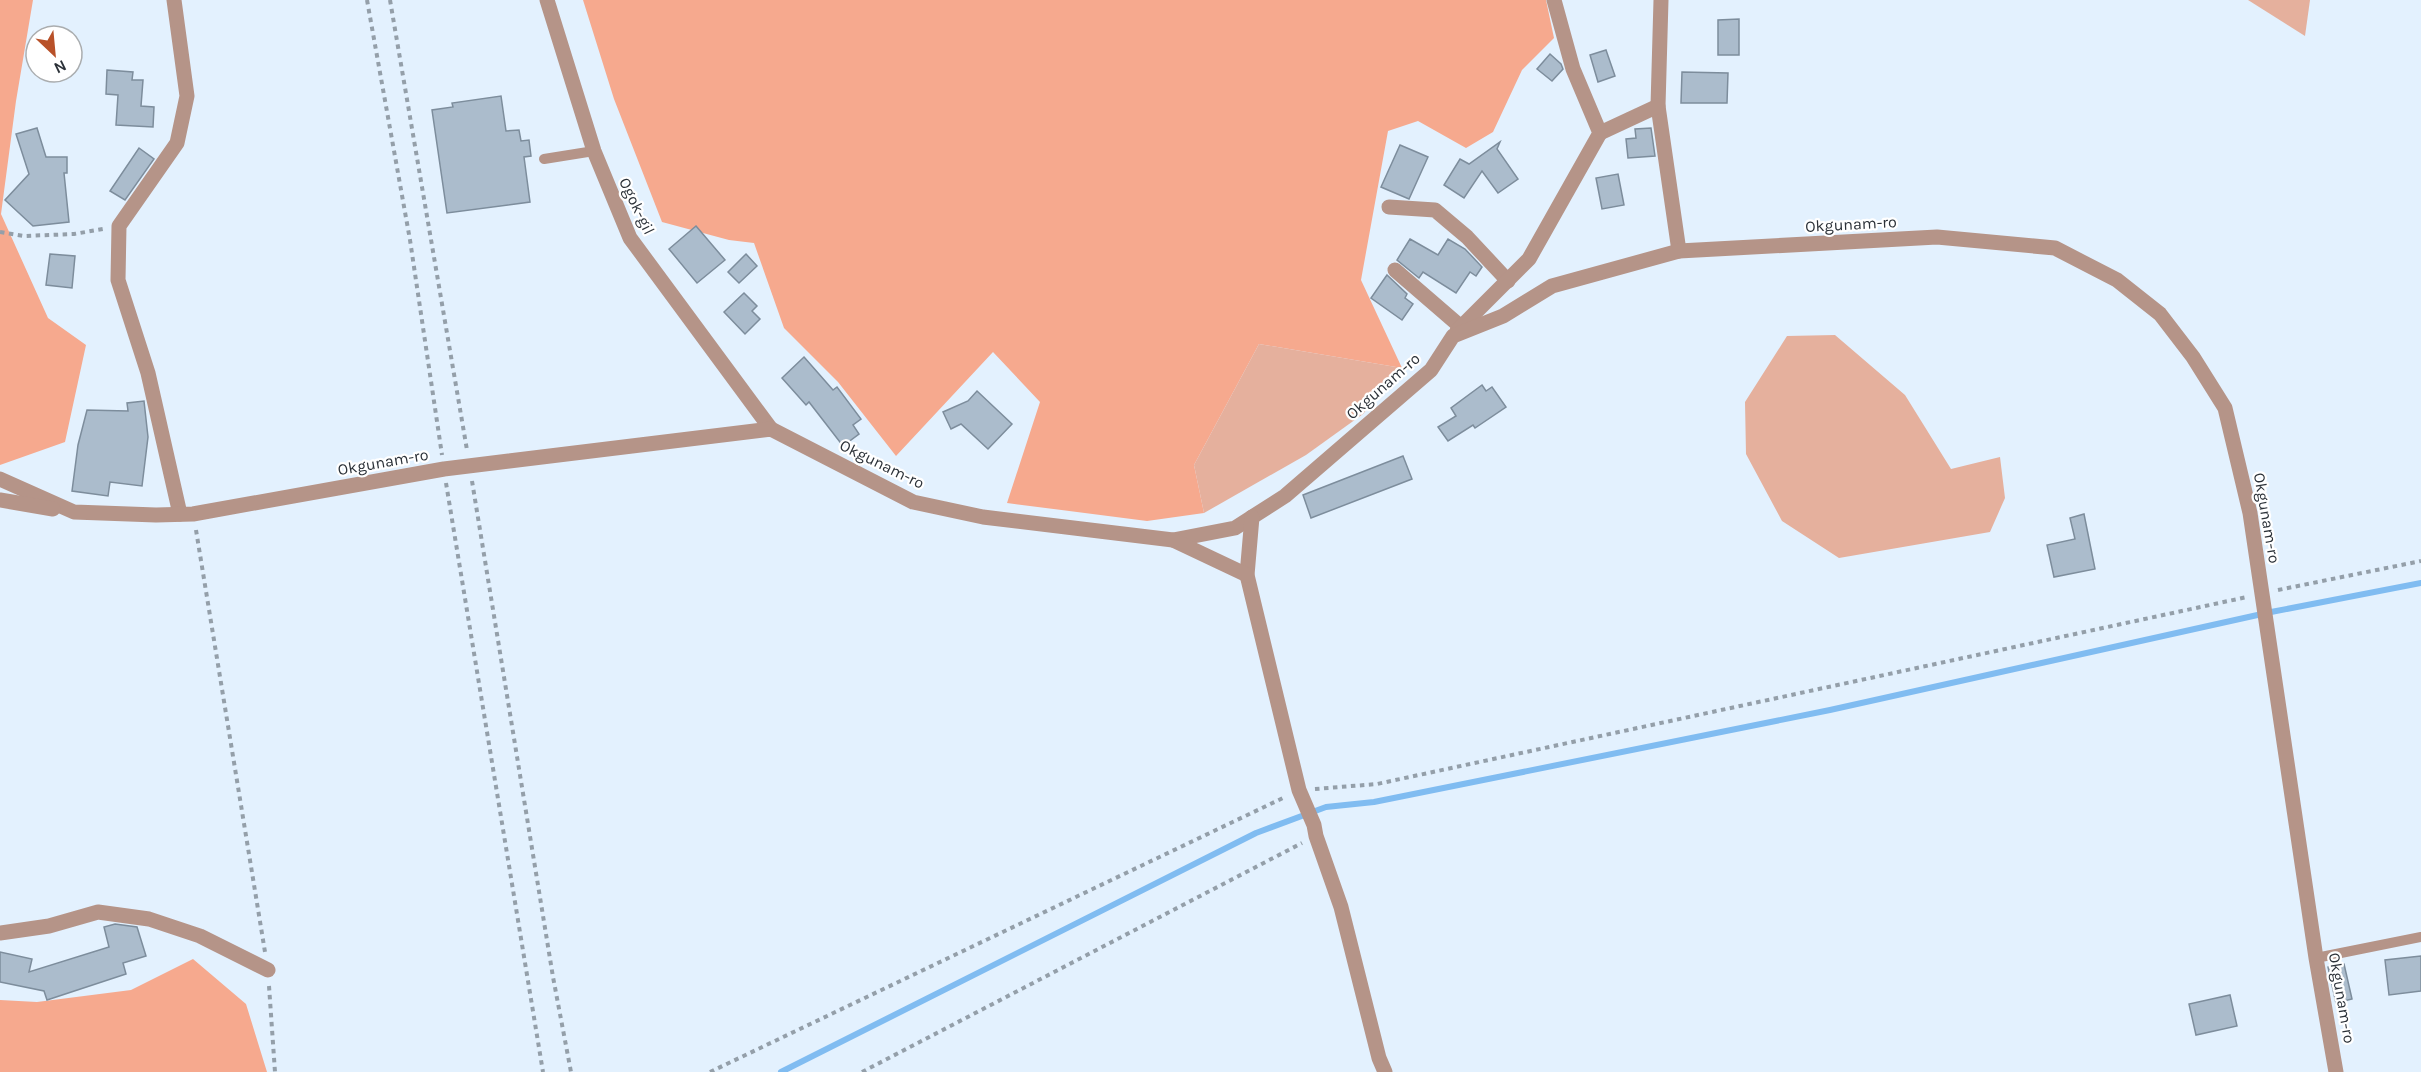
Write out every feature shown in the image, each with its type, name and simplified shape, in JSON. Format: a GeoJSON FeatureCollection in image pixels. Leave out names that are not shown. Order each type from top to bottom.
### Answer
{"type":"FeatureCollection","features":[{"type":"Feature","properties":{"kind":"street"},"geometry":{"type":"LineString","coordinates":[[174,0],[187,96],[177,143],[118,226],[118,280],[148,374],[187,514]]}},
{"type":"Feature","properties":{"kind":"street","name":"Ogok-gil"},"geometry":{"type":"LineString","coordinates":[[548,0],[594,151],[630,238],[771,429]]}},
{"type":"Feature","properties":{"kind":"street"},"geometry":{"type":"LineString","coordinates":[[1554,0],[1573,69],[1600,133]]}},
{"type":"Feature","properties":{"kind":"street"},"geometry":{"type":"LineString","coordinates":[[1661,0],[1658,106],[1679,251]]}},
{"type":"Feature","properties":{"kind":"street"},"geometry":{"type":"LineString","coordinates":[[1395,270],[1457,331],[1529,259],[1600,133],[1658,106]]}},
{"type":"Feature","properties":{"kind":"street"},"geometry":{"type":"LineString","coordinates":[[1389,207],[1436,210],[1467,237],[1508,281]]}},
{"type":"Feature","properties":{"kind":"street","name":"Okgunam-ro"},"geometry":{"type":"LineString","coordinates":[[0,479],[74,512],[187,514],[470,465],[771,429],[913,502],[983,517],[1173,540],[1235,528],[1285,496],[1431,370],[1457,331],[1503,316],[1552,286],[1679,251],[1937,237],[2055,248],[2117,280],[2160,314],[2193,357],[2225,408],[2250,513],[2316,958],[2336,1072]]}},
{"type":"Feature","properties":{"kind":"street"},"geometry":{"type":"LineString","coordinates":[[0,500],[74,512]]}},
{"type":"Feature","properties":{"kind":"street"},"geometry":{"type":"LineString","coordinates":[[1252,517],[1247,575],[1302,795],[1341,908],[1379,1058],[1385,1072]]}},
{"type":"Feature","properties":{"kind":"street"},"geometry":{"type":"LineString","coordinates":[[1173,540],[1247,575]]}},
{"type":"Feature","properties":{"kind":"street"},"geometry":{"type":"LineString","coordinates":[[0,933],[49,926],[98,912],[149,919],[200,936],[268,970]]}},
{"type":"Feature","properties":{"kind":"lane"},"geometry":{"type":"LineString","coordinates":[[544,159],[594,151]]}},
{"type":"Feature","properties":{"kind":"lane"},"geometry":{"type":"LineString","coordinates":[[2316,958],[2421,937]]}},
{"type":"Feature","properties":{"kind":"path"},"geometry":{"type":"LineString","coordinates":[[368,0],[410,240],[444,469],[543,1072]]}},
{"type":"Feature","properties":{"kind":"path"},"geometry":{"type":"LineString","coordinates":[[390,0],[470,465],[553,977],[571,1072]]}},
{"type":"Feature","properties":{"kind":"path"},"geometry":{"type":"LineString","coordinates":[[0,232],[24,236],[74,234],[118,226]]}},
{"type":"Feature","properties":{"kind":"path"},"geometry":{"type":"LineString","coordinates":[[187,514],[268,970],[275,1072]]}},
{"type":"Feature","properties":{"kind":"path"},"geometry":{"type":"LineString","coordinates":[[710,1072],[1302,795],[1377,784],[2263,599],[2421,561]]}},
{"type":"Feature","properties":{"kind":"path"},"geometry":{"type":"LineString","coordinates":[[862,1072],[1315,831]]}},
{"type":"Feature","properties":{"kind":"shaded area"},"geometry":{"type":"Polygon","coordinates":[[[0,0],[33,0],[29,24],[24,24],[24,53],[1,214],[48,318],[86,345],[65,442],[0,465],[0,0]]]}},
{"type":"Feature","properties":{"kind":"shaded area"},"geometry":{"type":"Polygon","coordinates":[[[583,0],[1546,0],[1554,38],[1522,70],[1493,132],[1466,148],[1418,121],[1388,131],[1361,280],[1402,368],[1259,344],[1194,465],[1204,513],[1147,521],[1007,503],[1040,402],[993,352],[896,456],[838,382],[784,328],[754,243],[729,240],[662,222],[614,99],[583,0]]]}},
{"type":"Feature","properties":{"kind":"shaded area"},"geometry":{"type":"Polygon","coordinates":[[[2248,0],[2310,0],[2305,36],[2248,0]]]}},
{"type":"Feature","properties":{"kind":"shaded area"},"geometry":{"type":"Polygon","coordinates":[[[1835,335],[1905,395],[1951,469],[2000,457],[2005,498],[1990,532],[1839,558],[1782,521],[1746,454],[1745,402],[1787,336],[1835,335]]]}},
{"type":"Feature","properties":{"kind":"shaded area"},"geometry":{"type":"Polygon","coordinates":[[[1259,344],[1402,368],[1363,414],[1306,455],[1204,513],[1194,465],[1259,344]]]}},
{"type":"Feature","properties":{"kind":"shaded area"},"geometry":{"type":"Polygon","coordinates":[[[193,959],[246,1004],[267,1072],[0,1072],[0,1000],[37,1002],[131,990],[193,959]]]}},
{"type":"Feature","properties":{"kind":"building"},"geometry":{"type":"Polygon","coordinates":[[[1739,19],[1739,55],[1718,55],[1718,20],[1739,19]]]}},
{"type":"Feature","properties":{"kind":"building"},"geometry":{"type":"Polygon","coordinates":[[[1606,50],[1615,76],[1598,82],[1590,55],[1606,50]]]}},
{"type":"Feature","properties":{"kind":"building"},"geometry":{"type":"Polygon","coordinates":[[[1550,54],[1563,69],[1552,81],[1537,69],[1550,54]]]}},
{"type":"Feature","properties":{"kind":"building"},"geometry":{"type":"Polygon","coordinates":[[[107,70],[133,72],[132,80],[143,80],[141,106],[154,107],[153,127],[116,125],[118,95],[106,94],[107,70]]]}},
{"type":"Feature","properties":{"kind":"building"},"geometry":{"type":"Polygon","coordinates":[[[1682,72],[1728,73],[1727,103],[1681,103],[1682,72]]]}},
{"type":"Feature","properties":{"kind":"building"},"geometry":{"type":"Polygon","coordinates":[[[501,96],[506,131],[519,130],[521,141],[529,140],[531,156],[524,157],[530,202],[447,213],[432,110],[453,107],[452,103],[501,96]]]}},
{"type":"Feature","properties":{"kind":"building"},"geometry":{"type":"Polygon","coordinates":[[[37,128],[46,157],[67,157],[67,173],[64,173],[69,222],[33,226],[5,200],[29,174],[16,134],[37,128]]]}},
{"type":"Feature","properties":{"kind":"building"},"geometry":{"type":"Polygon","coordinates":[[[1651,128],[1655,156],[1628,158],[1626,139],[1636,138],[1635,129],[1651,128]]]}},
{"type":"Feature","properties":{"kind":"building"},"geometry":{"type":"Polygon","coordinates":[[[1500,142],[1497,149],[1518,179],[1498,193],[1482,171],[1464,198],[1444,185],[1460,159],[1469,164],[1500,142]]]}},
{"type":"Feature","properties":{"kind":"building"},"geometry":{"type":"Polygon","coordinates":[[[1400,145],[1428,157],[1409,199],[1381,187],[1400,145]]]}},
{"type":"Feature","properties":{"kind":"building"},"geometry":{"type":"Polygon","coordinates":[[[139,148],[154,159],[125,200],[110,191],[139,148]]]}},
{"type":"Feature","properties":{"kind":"building"},"geometry":{"type":"Polygon","coordinates":[[[1618,174],[1624,205],[1602,209],[1596,178],[1618,174]]]}},
{"type":"Feature","properties":{"kind":"building"},"geometry":{"type":"Polygon","coordinates":[[[696,226],[725,260],[697,283],[669,249],[696,226]]]}},
{"type":"Feature","properties":{"kind":"building"},"geometry":{"type":"Polygon","coordinates":[[[1410,239],[1438,255],[1448,239],[1465,249],[1482,267],[1476,276],[1470,272],[1456,293],[1423,272],[1419,278],[1397,260],[1410,239]]]}},
{"type":"Feature","properties":{"kind":"building"},"geometry":{"type":"Polygon","coordinates":[[[50,254],[75,256],[72,288],[46,285],[50,254]]]}},
{"type":"Feature","properties":{"kind":"building"},"geometry":{"type":"Polygon","coordinates":[[[746,254],[757,266],[739,283],[728,272],[746,254]]]}},
{"type":"Feature","properties":{"kind":"building"},"geometry":{"type":"Polygon","coordinates":[[[1387,275],[1407,294],[1405,298],[1413,304],[1402,320],[1371,298],[1387,275]]]}},
{"type":"Feature","properties":{"kind":"building"},"geometry":{"type":"Polygon","coordinates":[[[744,293],[757,306],[752,311],[760,319],[745,334],[724,312],[744,293]]]}},
{"type":"Feature","properties":{"kind":"building"},"geometry":{"type":"Polygon","coordinates":[[[804,357],[833,390],[837,387],[861,419],[853,425],[859,434],[843,446],[809,402],[806,405],[782,378],[804,357]]]}},
{"type":"Feature","properties":{"kind":"building"},"geometry":{"type":"Polygon","coordinates":[[[1482,385],[1486,391],[1492,387],[1506,407],[1475,428],[1473,425],[1448,441],[1438,427],[1456,416],[1451,408],[1482,385]]]}},
{"type":"Feature","properties":{"kind":"building"},"geometry":{"type":"Polygon","coordinates":[[[977,391],[1012,424],[988,449],[961,424],[951,429],[943,412],[968,401],[977,391]]]}},
{"type":"Feature","properties":{"kind":"building"},"geometry":{"type":"Polygon","coordinates":[[[144,401],[148,437],[142,486],[110,482],[108,496],[72,491],[78,445],[87,410],[128,411],[127,403],[144,401]]]}},
{"type":"Feature","properties":{"kind":"building"},"geometry":{"type":"Polygon","coordinates":[[[1403,456],[1412,479],[1311,518],[1303,495],[1403,456]]]}},
{"type":"Feature","properties":{"kind":"building"},"geometry":{"type":"Polygon","coordinates":[[[2084,514],[2095,569],[2054,577],[2047,545],[2075,539],[2070,518],[2084,514]]]}},
{"type":"Feature","properties":{"kind":"building"},"geometry":{"type":"Polygon","coordinates":[[[115,924],[137,927],[146,956],[123,963],[126,974],[47,1000],[44,991],[0,982],[0,952],[32,959],[29,972],[109,947],[104,927],[115,924]]]}},
{"type":"Feature","properties":{"kind":"building"},"geometry":{"type":"Polygon","coordinates":[[[2421,956],[2421,991],[2389,995],[2385,960],[2421,956]]]}},
{"type":"Feature","properties":{"kind":"building"},"geometry":{"type":"Polygon","coordinates":[[[2344,964],[2352,999],[2336,1003],[2328,967],[2344,964]]]}},
{"type":"Feature","properties":{"kind":"building"},"geometry":{"type":"Polygon","coordinates":[[[2230,995],[2237,1026],[2196,1035],[2189,1004],[2230,995]]]}},
{"type":"Feature","properties":{"kind":"waterway"},"geometry":{"type":"LineString","coordinates":[[781,1072],[1256,833],[1326,807],[1374,802],[1830,710],[2271,612],[2421,583]]}}]}
